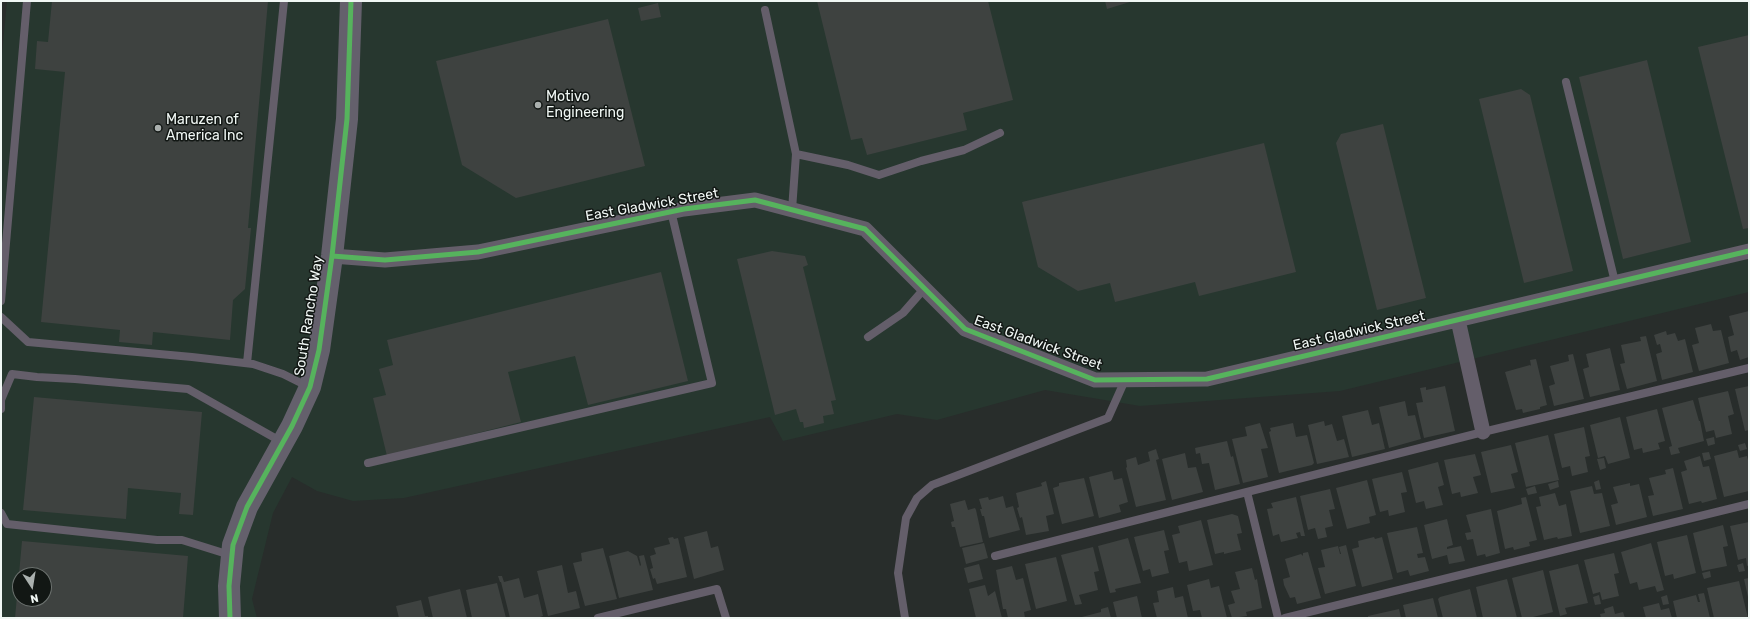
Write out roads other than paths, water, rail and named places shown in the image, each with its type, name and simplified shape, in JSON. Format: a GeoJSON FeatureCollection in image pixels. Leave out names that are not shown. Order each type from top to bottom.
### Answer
{"type":"FeatureCollection","features":[{"type":"Feature","properties":{"kind":"street","name":"South Rancho Way"},"geometry":{"type":"LineString","coordinates":[[230,618],[229,586],[233,545],[247,507],[292,426],[310,387],[319,350],[332,256],[347,119],[348,4]]}},
{"type":"Feature","properties":{"kind":"street","name":"East Gladwick Street"},"geometry":{"type":"LineString","coordinates":[[332,256],[385,260],[478,252],[672,211],[755,200],[865,229],[965,330],[1095,380],[1125,380],[1207,379],[1749,251]]}},
{"type":"Feature","properties":{"kind":"street"},"geometry":{"type":"LineString","coordinates":[[1458,320],[1483,432]]}},
{"type":"Feature","properties":{"kind":"lane"},"geometry":{"type":"LineString","coordinates":[[1,301],[27,1]]}},
{"type":"Feature","properties":{"kind":"lane"},"geometry":{"type":"LineString","coordinates":[[247,363],[284,1]]}},
{"type":"Feature","properties":{"kind":"lane"},"geometry":{"type":"LineString","coordinates":[[765,10],[796,154],[792,210]]}},
{"type":"Feature","properties":{"kind":"lane"},"geometry":{"type":"LineString","coordinates":[[1566,82],[1615,282]]}},
{"type":"Feature","properties":{"kind":"lane"},"geometry":{"type":"LineString","coordinates":[[796,154],[848,165],[879,175],[921,161],[964,150],[1000,133]]}},
{"type":"Feature","properties":{"kind":"lane"},"geometry":{"type":"LineString","coordinates":[[368,464],[712,383],[672,211]]}},
{"type":"Feature","properties":{"kind":"lane"},"geometry":{"type":"LineString","coordinates":[[868,337],[903,313],[924,289]]}},
{"type":"Feature","properties":{"kind":"lane"},"geometry":{"type":"LineString","coordinates":[[1,317],[28,342],[247,363],[283,374],[310,387]]}},
{"type":"Feature","properties":{"kind":"lane"},"geometry":{"type":"LineString","coordinates":[[995,556],[1483,432],[1749,368]]}},
{"type":"Feature","properties":{"kind":"lane"},"geometry":{"type":"LineString","coordinates":[[1,409],[2,400],[12,374],[188,389],[282,443]]}},
{"type":"Feature","properties":{"kind":"lane"},"geometry":{"type":"LineString","coordinates":[[905,618],[898,573],[906,518],[917,498],[932,485],[1108,418],[1125,380]]}},
{"type":"Feature","properties":{"kind":"lane"},"geometry":{"type":"LineString","coordinates":[[1247,492],[1278,618]]}},
{"type":"Feature","properties":{"kind":"lane"},"geometry":{"type":"LineString","coordinates":[[1285,618],[1749,504]]}},
{"type":"Feature","properties":{"kind":"lane"},"geometry":{"type":"LineString","coordinates":[[1,513],[7,524],[157,540],[182,540],[232,555]]}},
{"type":"Feature","properties":{"kind":"lane"},"geometry":{"type":"LineString","coordinates":[[603,617],[717,589],[726,618]]}},
{"type":"Feature","properties":{"kind":"place","name":"Motivo Engineering"},"geometry":{"type":"Point","coordinates":[538,105]}},
{"type":"Feature","properties":{"kind":"place","name":"Maruzen of America Inc"},"geometry":{"type":"Point","coordinates":[158,128]}}]}
